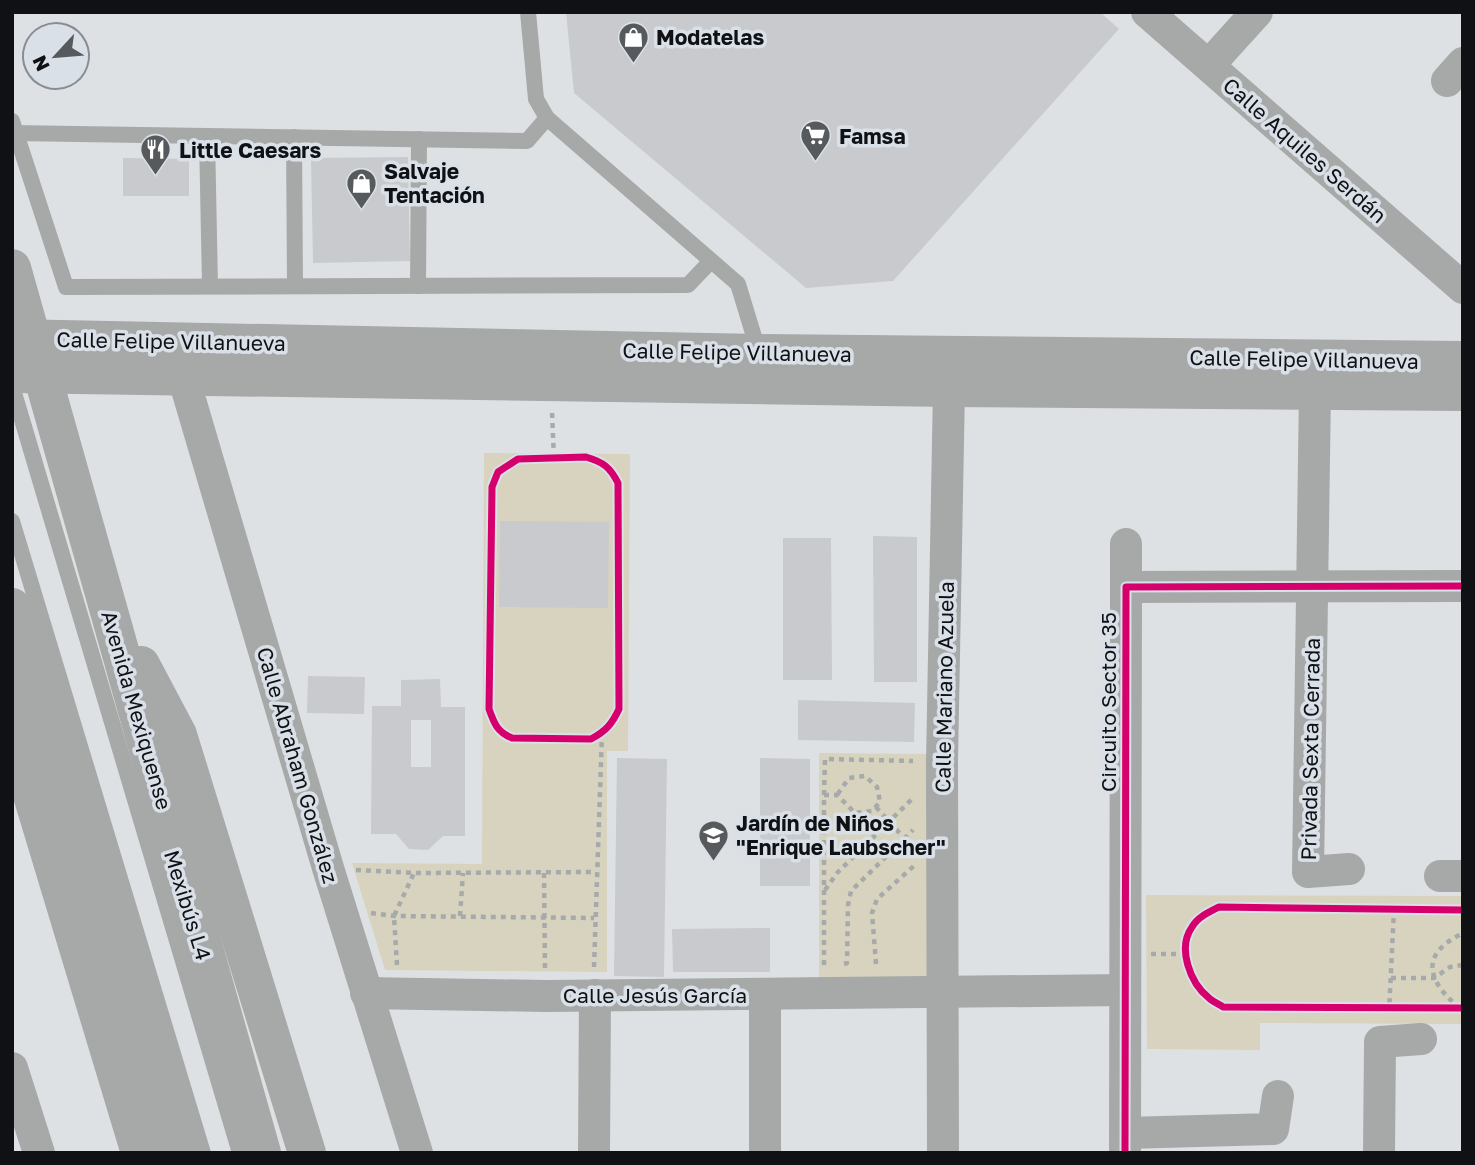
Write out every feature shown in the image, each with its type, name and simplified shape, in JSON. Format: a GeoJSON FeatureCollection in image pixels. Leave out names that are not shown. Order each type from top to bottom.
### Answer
{"type":"FeatureCollection","features":[{"type":"Feature","properties":{"kind":"main road","name":"Avenida Mexiquense"},"geometry":{"type":"LineString","coordinates":[[12,268],[22,338],[23,378],[106,599],[262,1153]]}},
{"type":"Feature","properties":{"kind":"main road","name":"Calle Felipe Villanueva"},"geometry":{"type":"LineString","coordinates":[[22,338],[760,353],[1358,375],[1463,392]]}},
{"type":"Feature","properties":{"kind":"main road","name":"Calle Felipe Villanueva"},"geometry":{"type":"LineString","coordinates":[[23,378],[183,376],[949,388],[1315,390],[1358,375],[1463,360]]}},
{"type":"Feature","properties":{"kind":"main road"},"geometry":{"type":"LineString","coordinates":[[106,599],[178,735],[307,1153]]}},
{"type":"Feature","properties":{"kind":"main road"},"geometry":{"type":"LineString","coordinates":[[12,607],[176,1153]]}},
{"type":"Feature","properties":{"kind":"main road"},"geometry":{"type":"LineString","coordinates":[[12,673],[28,782],[140,1153]]}},
{"type":"Feature","properties":{"kind":"street","name":"Calle Aquiles Serdán"},"geometry":{"type":"LineString","coordinates":[[1147,12],[1463,288]]}},
{"type":"Feature","properties":{"kind":"street"},"geometry":{"type":"LineString","coordinates":[[1209,65],[1256,12]]}},
{"type":"Feature","properties":{"kind":"street","name":"Calle Abraham González"},"geometry":{"type":"LineString","coordinates":[[183,376],[328,868],[417,1153]]}},
{"type":"Feature","properties":{"kind":"street","name":"Calle Mariano Azuela"},"geometry":{"type":"LineString","coordinates":[[943,1153],[944,992],[941,878],[949,388]]}},
{"type":"Feature","properties":{"kind":"street"},"geometry":{"type":"LineString","coordinates":[[1312,586],[1315,390]]}},
{"type":"Feature","properties":{"kind":"street","name":"Circuito Sector 35"},"geometry":{"type":"LineString","coordinates":[[1125,1143],[1126,544]]}},
{"type":"Feature","properties":{"kind":"street","name":"Privada Sexta Cerrada"},"geometry":{"type":"LineString","coordinates":[[1312,586],[1308,872],[1349,869]]}},
{"type":"Feature","properties":{"kind":"street","name":"Circuito Sector 35"},"geometry":{"type":"LineString","coordinates":[[1126,587],[1463,586]]}},
{"type":"Feature","properties":{"kind":"street"},"geometry":{"type":"LineString","coordinates":[[944,992],[1125,990]]}},
{"type":"Feature","properties":{"kind":"street","name":"Calle Jesús García"},"geometry":{"type":"LineString","coordinates":[[366,993],[546,996],[944,992]]}},
{"type":"Feature","properties":{"kind":"street"},"geometry":{"type":"LineString","coordinates":[[765,994],[765,1153]]}},
{"type":"Feature","properties":{"kind":"street"},"geometry":{"type":"LineString","coordinates":[[594,995],[594,1153]]}},
{"type":"Feature","properties":{"kind":"street"},"geometry":{"type":"LineString","coordinates":[[1379,1153],[1380,1042],[1420,1039]]}},
{"type":"Feature","properties":{"kind":"street"},"geometry":{"type":"LineString","coordinates":[[12,1068],[39,1153]]}},
{"type":"Feature","properties":{"kind":"street"},"geometry":{"type":"LineString","coordinates":[[1125,1143],[1273,1129],[1278,1096]]}},
{"type":"Feature","properties":{"kind":"lane"},"geometry":{"type":"LineString","coordinates":[[528,12],[536,99],[547,118],[738,284],[760,353]]}},
{"type":"Feature","properties":{"kind":"lane"},"geometry":{"type":"LineString","coordinates":[[547,118],[527,141],[207,136],[14,129],[66,287],[688,285],[711,261]]}},
{"type":"Feature","properties":{"kind":"lane"},"geometry":{"type":"LineString","coordinates":[[207,136],[210,286]]}},
{"type":"Feature","properties":{"kind":"lane"},"geometry":{"type":"LineString","coordinates":[[294,137],[295,286]]}},
{"type":"Feature","properties":{"kind":"lane"},"geometry":{"type":"LineString","coordinates":[[418,286],[419,139]]}},
{"type":"Feature","properties":{"kind":"lane","name":"Mexibús L4"},"geometry":{"type":"LineString","coordinates":[[23,378],[240,1153]]}},
{"type":"Feature","properties":{"kind":"lane"},"geometry":{"type":"LineString","coordinates":[[12,521],[203,1153]]}},
{"type":"Feature","properties":{"kind":"path"},"geometry":{"type":"LineString","coordinates":[[550,383],[554,458]]}},
{"type":"Feature","properties":{"kind":"path"},"geometry":{"type":"LineString","coordinates":[[542,458],[565,457]]}},
{"type":"Feature","properties":{"kind":"path"},"geometry":{"type":"LineString","coordinates":[[591,739],[605,731]]}},
{"type":"Feature","properties":{"kind":"path"},"geometry":{"type":"LineString","coordinates":[[594,995],[594,918],[605,731]]}},
{"type":"Feature","properties":{"kind":"path"},"geometry":{"type":"LineString","coordinates":[[915,828],[851,891],[848,905],[847,963],[824,966],[825,759],[917,761],[917,771]]}},
{"type":"Feature","properties":{"kind":"path"},"geometry":{"type":"LineString","coordinates":[[824,795],[837,795],[855,813],[872,811],[880,802],[877,787],[865,776],[849,778],[837,795]]}},
{"type":"Feature","properties":{"kind":"path"},"geometry":{"type":"LineString","coordinates":[[824,893],[837,873],[918,792],[919,803]]}},
{"type":"Feature","properties":{"kind":"path"},"geometry":{"type":"LineString","coordinates":[[876,807],[923,858],[877,899],[872,913],[878,993]]}},
{"type":"Feature","properties":{"kind":"path"},"geometry":{"type":"LineString","coordinates":[[328,868],[414,873],[596,872]]}},
{"type":"Feature","properties":{"kind":"path"},"geometry":{"type":"LineString","coordinates":[[399,993],[394,916],[414,873]]}},
{"type":"Feature","properties":{"kind":"path"},"geometry":{"type":"LineString","coordinates":[[460,916],[463,873]]}},
{"type":"Feature","properties":{"kind":"path"},"geometry":{"type":"LineString","coordinates":[[544,873],[546,996]]}},
{"type":"Feature","properties":{"kind":"path"},"geometry":{"type":"LineString","coordinates":[[1382,909],[1405,909]]}},
{"type":"Feature","properties":{"kind":"path"},"geometry":{"type":"LineString","coordinates":[[1380,1042],[1390,1007],[1394,909]]}},
{"type":"Feature","properties":{"kind":"path"},"geometry":{"type":"LineString","coordinates":[[341,910],[394,916],[594,918]]}},
{"type":"Feature","properties":{"kind":"path"},"geometry":{"type":"LineString","coordinates":[[1446,910],[1462,912]]}},
{"type":"Feature","properties":{"kind":"path"},"geometry":{"type":"LineString","coordinates":[[1461,1008],[1445,997],[1437,986],[1432,970],[1436,955],[1443,945],[1463,933]]}},
{"type":"Feature","properties":{"kind":"path"},"geometry":{"type":"LineString","coordinates":[[1185,943],[1186,963]]}},
{"type":"Feature","properties":{"kind":"path"},"geometry":{"type":"LineString","coordinates":[[1391,978],[1434,978],[1450,967],[1463,965]]}},
{"type":"Feature","properties":{"kind":"path"},"geometry":{"type":"LineString","coordinates":[[1376,1007],[1403,1007]]}},
{"type":"Feature","properties":{"kind":"path"},"geometry":{"type":"LineString","coordinates":[[1448,1008],[1461,1008]]}},
{"type":"Feature","properties":{"kind":"shaded area"},"geometry":{"type":"Polygon","coordinates":[[[484,453],[630,454],[628,751],[607,751],[607,972],[385,970],[352,863],[482,864],[484,453]]]}},
{"type":"Feature","properties":{"kind":"shaded area"},"geometry":{"type":"Polygon","coordinates":[[[819,753],[930,754],[929,984],[819,985],[819,753]]]}},
{"type":"Feature","properties":{"kind":"shaded area"},"geometry":{"type":"Polygon","coordinates":[[[1146,895],[1463,896],[1463,1024],[1260,1023],[1260,1050],[1147,1049],[1146,895]]]}},
{"type":"Feature","properties":{"kind":"building"},"geometry":{"type":"Polygon","coordinates":[[[566,12],[1100,12],[1119,29],[893,281],[806,288],[574,93],[566,12]]]}},
{"type":"Feature","properties":{"kind":"building","name":"Salvaje Tentación"},"geometry":{"type":"Polygon","coordinates":[[[408,157],[410,261],[313,263],[311,158],[408,157]]]}},
{"type":"Feature","properties":{"kind":"building","name":"Little Caesars"},"geometry":{"type":"Polygon","coordinates":[[[123,158],[189,159],[189,196],[123,196],[123,158]]]}},
{"type":"Feature","properties":{"kind":"building"},"geometry":{"type":"Polygon","coordinates":[[[500,521],[609,522],[608,608],[499,607],[500,521]]]}},
{"type":"Feature","properties":{"kind":"building"},"geometry":{"type":"Polygon","coordinates":[[[873,536],[917,537],[917,682],[874,682],[873,536]]]}},
{"type":"Feature","properties":{"kind":"building"},"geometry":{"type":"Polygon","coordinates":[[[783,538],[831,538],[832,680],[783,680],[783,538]]]}},
{"type":"Feature","properties":{"kind":"building"},"geometry":{"type":"Polygon","coordinates":[[[308,676],[365,677],[364,714],[307,713],[308,676]]]}},
{"type":"Feature","properties":{"kind":"building"},"geometry":{"type":"Polygon","coordinates":[[[440,679],[441,707],[465,707],[465,836],[443,836],[428,850],[409,849],[396,834],[371,834],[372,706],[401,706],[401,680],[440,679]],[[411,720],[411,767],[431,767],[431,720],[411,720]]]}},
{"type":"Feature","properties":{"kind":"building"},"geometry":{"type":"Polygon","coordinates":[[[798,700],[915,703],[914,742],[798,740],[798,700]]]}},
{"type":"Feature","properties":{"kind":"building"},"geometry":{"type":"Polygon","coordinates":[[[617,758],[667,759],[664,977],[614,976],[617,758]]]}},
{"type":"Feature","properties":{"kind":"building"},"geometry":{"type":"Polygon","coordinates":[[[760,758],[810,759],[810,886],[760,886],[760,758]]]}},
{"type":"Feature","properties":{"kind":"building"},"geometry":{"type":"Polygon","coordinates":[[[770,928],[770,972],[673,972],[672,929],[770,928]]]}},
{"type":"Feature","properties":{"kind":"cycle path"},"geometry":{"type":"LineString","coordinates":[[586,457],[605,466],[618,483],[619,709],[608,727],[591,739],[512,738],[497,726],[489,709],[492,487],[498,472],[518,459],[586,457]]}},
{"type":"Feature","properties":{"kind":"cycle path"},"geometry":{"type":"LineString","coordinates":[[1125,1153],[1126,587],[1463,586]]}},
{"type":"Feature","properties":{"kind":"cycle path"},"geometry":{"type":"LineString","coordinates":[[1463,910],[1219,907],[1194,923],[1186,945],[1188,965],[1196,984],[1202,992],[1223,1007],[1463,1008]]}},
{"type":"Feature","properties":{"kind":"place","name":"Modatelas"},"geometry":{"type":"Point","coordinates":[633,64]}},
{"type":"Feature","properties":{"kind":"place","name":"Famsa"},"geometry":{"type":"Point","coordinates":[816,163]}},
{"type":"Feature","properties":{"kind":"place","name":"Little Caesars"},"geometry":{"type":"Point","coordinates":[156,177]}},
{"type":"Feature","properties":{"kind":"place","name":"Salvaje Tentación"},"geometry":{"type":"Point","coordinates":[361,210]}},
{"type":"Feature","properties":{"kind":"place","name":"Jardín de Niños \"Enrique Laubscher\""},"geometry":{"type":"Point","coordinates":[713,862]}}]}
